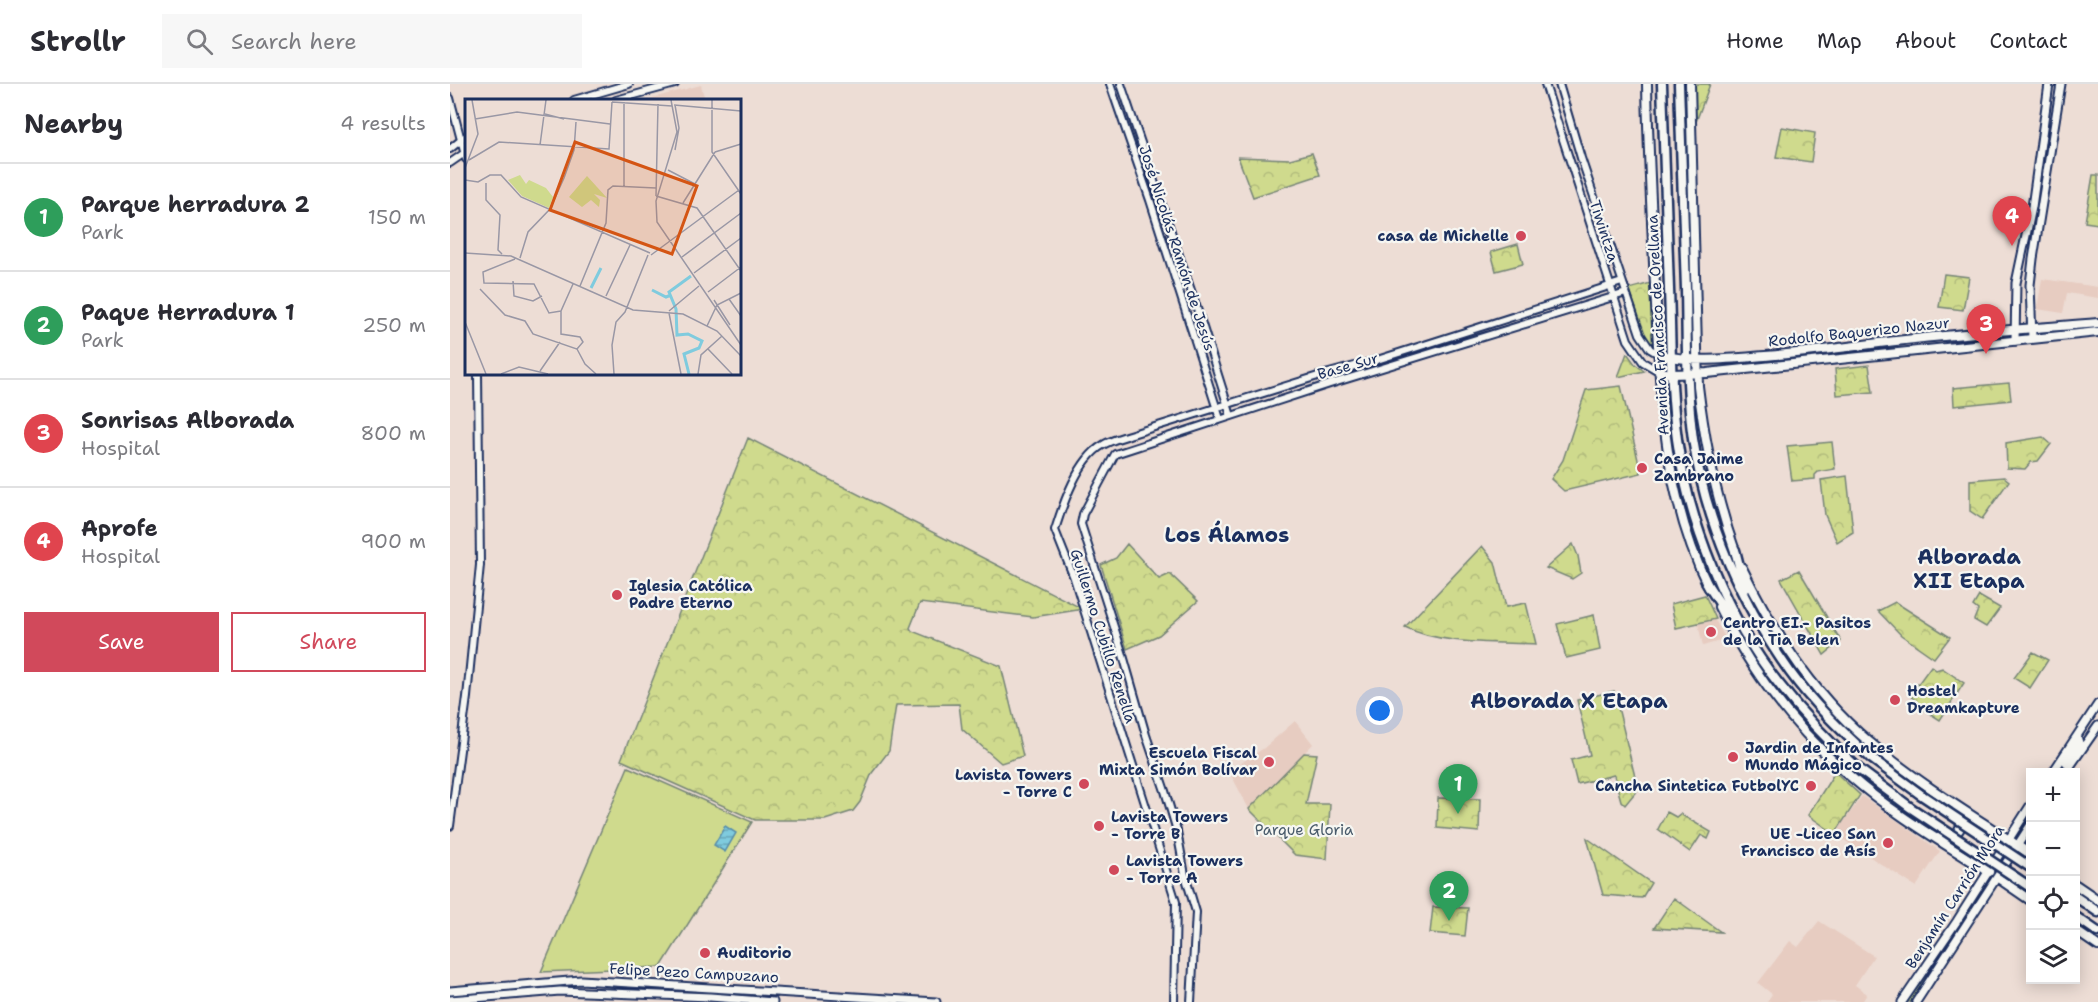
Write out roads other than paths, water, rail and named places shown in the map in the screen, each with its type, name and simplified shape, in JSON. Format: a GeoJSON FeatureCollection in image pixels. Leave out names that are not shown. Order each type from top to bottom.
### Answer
{"type":"FeatureCollection","features":[{"type":"Feature","properties":{"kind":"highway","name":"Avenida Francisco de Orellana"},"geometry":{"type":"LineString","coordinates":[[1662,84],[1671,374],[1677,440],[1692,509],[1715,576],[1747,636],[1778,683],[1833,745],[1860,770],[1911,808],[2026,883]]}},
{"type":"Feature","properties":{"kind":"highway","name":"Avenida Francisco de Orellana"},"geometry":{"type":"LineString","coordinates":[[1679,84],[1688,375],[1693,438],[1708,504],[1731,569],[1750,607],[1791,674],[1844,733],[1871,758],[1920,794],[2026,864]]}},
{"type":"Feature","properties":{"kind":"highway"},"geometry":{"type":"LineString","coordinates":[[1735,550],[1750,607]]}},
{"type":"Feature","properties":{"kind":"highway"},"geometry":{"type":"LineString","coordinates":[[1707,584],[1725,611],[1747,636]]}},
{"type":"Feature","properties":{"kind":"highway"},"geometry":{"type":"LineString","coordinates":[[2080,900],[2098,912]]}},
{"type":"Feature","properties":{"kind":"highway"},"geometry":{"type":"LineString","coordinates":[[2080,920],[2098,932]]}},
{"type":"Feature","properties":{"kind":"main road","name":"Avenida Francisco de Orellana"},"geometry":{"type":"LineString","coordinates":[[1647,84],[1665,439],[1689,537],[1707,584],[1743,651],[1767,688],[1814,742],[1860,784],[1989,872]]}},
{"type":"Feature","properties":{"kind":"main road"},"geometry":{"type":"LineString","coordinates":[[1690,84],[1698,374],[1703,435],[1718,500],[1735,550],[1778,636],[1799,666],[1851,725],[1877,749],[2026,851]]}},
{"type":"Feature","properties":{"kind":"main road"},"geometry":{"type":"LineString","coordinates":[[2015,341],[2017,277],[2032,207],[2049,84]]}},
{"type":"Feature","properties":{"kind":"main road"},"geometry":{"type":"LineString","coordinates":[[2032,338],[2030,285],[2061,84]]}},
{"type":"Feature","properties":{"kind":"main road","name":"Rodolfo Baquerizo Nazur"},"geometry":{"type":"LineString","coordinates":[[1660,355],[1698,361],[1848,349],[1879,343],[2031,327],[2098,323]]}},
{"type":"Feature","properties":{"kind":"main road","name":"Rodolfo Baquerizo Nazur"},"geometry":{"type":"LineString","coordinates":[[1660,372],[1688,375],[2098,333]]}},
{"type":"Feature","properties":{"kind":"main road"},"geometry":{"type":"LineString","coordinates":[[2062,768],[2077,736],[2098,704]]}},
{"type":"Feature","properties":{"kind":"main road"},"geometry":{"type":"LineString","coordinates":[[2063,768],[2098,726]]}},
{"type":"Feature","properties":{"kind":"main road"},"geometry":{"type":"LineString","coordinates":[[2062,768],[2079,743],[2077,736]]}},
{"type":"Feature","properties":{"kind":"main road"},"geometry":{"type":"LineString","coordinates":[[1937,838],[1951,837],[1959,831],[1963,823],[1955,804]]}},
{"type":"Feature","properties":{"kind":"main road","name":"Benjamín Carrión Mora"},"geometry":{"type":"LineString","coordinates":[[1902,1002],[2026,814]]}},
{"type":"Feature","properties":{"kind":"main road","name":"Benjamín Carrión Mora"},"geometry":{"type":"LineString","coordinates":[[1916,1002],[2026,834]]}},
{"type":"Feature","properties":{"kind":"main road"},"geometry":{"type":"LineString","coordinates":[[1998,878],[2026,897]]}},
{"type":"Feature","properties":{"kind":"main road"},"geometry":{"type":"LineString","coordinates":[[2080,888],[2098,900]]}},
{"type":"Feature","properties":{"kind":"main road"},"geometry":{"type":"LineString","coordinates":[[2080,934],[2098,946]]}},
{"type":"Feature","properties":{"kind":"main road","name":"Felipe Pezo Campuzano"},"geometry":{"type":"LineString","coordinates":[[450,991],[581,980],[936,1002]]}},
{"type":"Feature","properties":{"kind":"main road","name":"Felipe Pezo Campuzano"},"geometry":{"type":"LineString","coordinates":[[450,1000],[560,992],[710,997],[773,1002]]}},
{"type":"Feature","properties":{"kind":"street"},"geometry":{"type":"LineString","coordinates":[[577,99],[629,84]]}},
{"type":"Feature","properties":{"kind":"street"},"geometry":{"type":"LineString","coordinates":[[620,99],[675,84]]}},
{"type":"Feature","properties":{"kind":"street","name":"José Nicolás Ramón de Jesús"},"geometry":{"type":"LineString","coordinates":[[1110,84],[1150,200],[1220,419]]}},
{"type":"Feature","properties":{"kind":"street","name":"José Nicolás Ramón de Jesús"},"geometry":{"type":"LineString","coordinates":[[1121,84],[1231,416]]}},
{"type":"Feature","properties":{"kind":"street","name":"Tiwintza"},"geometry":{"type":"LineString","coordinates":[[1545,84],[1631,347],[1643,362],[1660,372]]}},
{"type":"Feature","properties":{"kind":"street","name":"Tiwintza"},"geometry":{"type":"LineString","coordinates":[[1559,84],[1622,282],[1643,340],[1650,349],[1660,355]]}},
{"type":"Feature","properties":{"kind":"street"},"geometry":{"type":"LineString","coordinates":[[450,98],[460,142],[465,153]]}},
{"type":"Feature","properties":{"kind":"street"},"geometry":{"type":"LineString","coordinates":[[450,149],[465,137]]}},
{"type":"Feature","properties":{"kind":"street"},"geometry":{"type":"LineString","coordinates":[[450,163],[465,156]]}},
{"type":"Feature","properties":{"kind":"street","name":"Base Sur"},"geometry":{"type":"LineString","coordinates":[[1089,458],[1102,445],[1622,282]]}},
{"type":"Feature","properties":{"kind":"street","name":"Base Sur"},"geometry":{"type":"LineString","coordinates":[[1097,489],[1115,454],[1220,419],[1626,293]]}},
{"type":"Feature","properties":{"kind":"street"},"geometry":{"type":"LineString","coordinates":[[450,826],[467,697],[480,565],[477,375]]}},
{"type":"Feature","properties":{"kind":"street","name":"Guillermo Cubillo Renella"},"geometry":{"type":"LineString","coordinates":[[1089,458],[1072,484],[1055,530],[1074,578],[1176,902],[1174,1002]]}},
{"type":"Feature","properties":{"kind":"street","name":"Guillermo Cubillo Renella"},"geometry":{"type":"LineString","coordinates":[[1097,489],[1083,513],[1082,524],[1165,791],[1196,912],[1191,1002]]}},
{"type":"Feature","properties":{"kind":"water"},"geometry":{"type":"Polygon","coordinates":[[[725,826],[736,833],[725,852],[714,845],[725,826]]]}},
{"type":"Feature","properties":{"kind":"place","name":"casa de Michelle"},"geometry":{"type":"Point","coordinates":[1521,236]}},
{"type":"Feature","properties":{"kind":"place","name":"Aprofe"},"geometry":{"type":"Point","coordinates":[2012,246]}},
{"type":"Feature","properties":{"kind":"place","name":"Sonrisas Alborada"},"geometry":{"type":"Point","coordinates":[1986,354]}},
{"type":"Feature","properties":{"kind":"place","name":"Casa Jaime Zambrano"},"geometry":{"type":"Point","coordinates":[1642,468]}},
{"type":"Feature","properties":{"kind":"place","name":"Iglesia Católica Padre Eterno"},"geometry":{"type":"Point","coordinates":[617,595]}},
{"type":"Feature","properties":{"kind":"place","name":"Centro EI.- Pasitos de la Tia Belen"},"geometry":{"type":"Point","coordinates":[1711,632]}},
{"type":"Feature","properties":{"kind":"place","name":"Hostel Dreamkapture"},"geometry":{"type":"Point","coordinates":[1895,700]}},
{"type":"Feature","properties":{"kind":"place","name":"Jardin de Infantes Mundo Mágico"},"geometry":{"type":"Point","coordinates":[1733,757]}},
{"type":"Feature","properties":{"kind":"place","name":"Escuela Fiscal Mixta Simón Bolívar"},"geometry":{"type":"Point","coordinates":[1269,762]}},
{"type":"Feature","properties":{"kind":"place","name":"Lavista Towers - Torre C"},"geometry":{"type":"Point","coordinates":[1084,784]}},
{"type":"Feature","properties":{"kind":"place","name":"Cancha Sintetica FutbolYC"},"geometry":{"type":"Point","coordinates":[1811,786]}},
{"type":"Feature","properties":{"kind":"place","name":"Parque herradura 2"},"geometry":{"type":"Point","coordinates":[1458,814]}},
{"type":"Feature","properties":{"kind":"place","name":"Lavista Towers - Torre B"},"geometry":{"type":"Point","coordinates":[1099,826]}},
{"type":"Feature","properties":{"kind":"place","name":"UE -Liceo San Francisco de Asís"},"geometry":{"type":"Point","coordinates":[1888,843]}},
{"type":"Feature","properties":{"kind":"place","name":"Lavista Towers - Torre A"},"geometry":{"type":"Point","coordinates":[1114,870]}},
{"type":"Feature","properties":{"kind":"place","name":"Paque Herradura 1"},"geometry":{"type":"Point","coordinates":[1449,921]}},
{"type":"Feature","properties":{"kind":"place","name":"Auditorio"},"geometry":{"type":"Point","coordinates":[705,953]}},
{"type":"Feature","properties":{"kind":"district","name":"Los Álamos"},"geometry":{"type":"Point","coordinates":[1227,535]}},
{"type":"Feature","properties":{"kind":"district","name":"Alborada XII Etapa"},"geometry":{"type":"Point","coordinates":[1969,569]}},
{"type":"Feature","properties":{"kind":"district","name":"Alborada X Etapa"},"geometry":{"type":"Point","coordinates":[1569,701]}},
{"type":"Feature","properties":{"kind":"park label","name":"Parque Gloria"},"geometry":{"type":"Point","coordinates":[1304,830]}}]}
